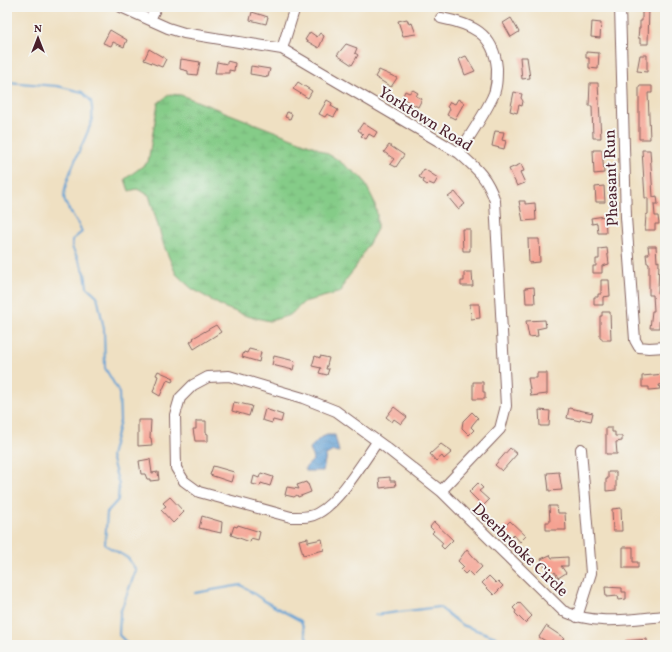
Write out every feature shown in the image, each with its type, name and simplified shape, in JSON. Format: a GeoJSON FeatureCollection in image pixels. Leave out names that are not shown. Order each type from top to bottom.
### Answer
{"type":"FeatureCollection","features":[{"type":"Feature","properties":{"kind":"street","name":"Yorktown Road"},"geometry":{"type":"LineString","coordinates":[[121,7],[184,33],[282,49],[459,154],[477,170],[490,186],[495,201],[506,406],[500,429],[440,491]]}},
{"type":"Feature","properties":{"kind":"street"},"geometry":{"type":"LineString","coordinates":[[150,20],[156,7]]}},
{"type":"Feature","properties":{"kind":"street"},"geometry":{"type":"LineString","coordinates":[[282,49],[295,7]]}},
{"type":"Feature","properties":{"kind":"street","name":"Pheasant Run"},"geometry":{"type":"LineString","coordinates":[[620,7],[626,217],[635,340],[639,347],[665,347]]}},
{"type":"Feature","properties":{"kind":"street"},"geometry":{"type":"LineString","coordinates":[[440,18],[464,23],[482,34],[492,46],[496,58],[497,78],[493,97],[459,154]]}},
{"type":"Feature","properties":{"kind":"street","name":"Deerbrooke Circle"},"geometry":{"type":"LineString","coordinates":[[378,442],[336,499],[318,513],[304,517],[291,517],[199,492],[184,481],[176,468],[175,415],[180,398],[193,385],[208,378],[230,376],[303,398],[336,411],[378,442],[440,491],[563,611],[577,617],[595,621],[665,616]]}},
{"type":"Feature","properties":{"kind":"street"},"geometry":{"type":"LineString","coordinates":[[577,617],[590,573],[581,449]]}},
{"type":"Feature","properties":{"kind":"green space"},"geometry":{"type":"Polygon","coordinates":[[[170,94],[181,95],[315,147],[335,158],[363,179],[374,201],[377,214],[377,229],[354,270],[345,281],[341,292],[304,302],[290,315],[270,321],[247,316],[223,307],[191,288],[176,274],[164,246],[149,195],[137,189],[129,191],[125,179],[148,162],[158,103],[170,94]]]}},
{"type":"Feature","properties":{"kind":"water"},"geometry":{"type":"Polygon","coordinates":[[[327,435],[335,435],[339,452],[333,451],[326,455],[323,471],[306,471],[305,468],[313,460],[310,448],[320,438],[327,435]]]}},
{"type":"Feature","properties":{"kind":"building"},"geometry":{"type":"Polygon","coordinates":[[[642,7],[649,7],[648,44],[640,44],[640,38],[638,38],[640,21],[642,21],[642,7]]]}},
{"type":"Feature","properties":{"kind":"building"},"geometry":{"type":"Polygon","coordinates":[[[252,12],[268,17],[266,24],[250,20],[252,12]]]}},
{"type":"Feature","properties":{"kind":"building"},"geometry":{"type":"Polygon","coordinates":[[[511,18],[519,32],[511,37],[503,23],[511,18]]]}},
{"type":"Feature","properties":{"kind":"building"},"geometry":{"type":"Polygon","coordinates":[[[407,19],[409,24],[412,23],[416,34],[403,36],[398,21],[407,19]]]}},
{"type":"Feature","properties":{"kind":"building"},"geometry":{"type":"Polygon","coordinates":[[[592,22],[601,23],[600,38],[591,37],[592,22]]]}},
{"type":"Feature","properties":{"kind":"building"},"geometry":{"type":"Polygon","coordinates":[[[110,30],[127,40],[124,47],[113,42],[111,46],[103,43],[110,30]]]}},
{"type":"Feature","properties":{"kind":"building"},"geometry":{"type":"Polygon","coordinates":[[[310,32],[317,37],[320,33],[324,36],[319,48],[305,40],[310,32]]]}},
{"type":"Feature","properties":{"kind":"building"},"geometry":{"type":"Polygon","coordinates":[[[346,44],[357,48],[355,53],[358,55],[352,65],[337,55],[346,44]]]}},
{"type":"Feature","properties":{"kind":"building"},"geometry":{"type":"Polygon","coordinates":[[[149,49],[166,59],[162,67],[144,60],[149,49]]]}},
{"type":"Feature","properties":{"kind":"building"},"geometry":{"type":"Polygon","coordinates":[[[586,52],[599,53],[598,69],[589,68],[589,58],[586,58],[586,52]]]}},
{"type":"Feature","properties":{"kind":"building"},"geometry":{"type":"Polygon","coordinates":[[[640,55],[647,55],[647,72],[637,71],[640,55]]]}},
{"type":"Feature","properties":{"kind":"building"},"geometry":{"type":"Polygon","coordinates":[[[466,56],[475,71],[465,75],[459,59],[466,56]]]}},
{"type":"Feature","properties":{"kind":"building"},"geometry":{"type":"Polygon","coordinates":[[[520,57],[527,57],[530,78],[522,79],[520,57]]]}},
{"type":"Feature","properties":{"kind":"building"},"geometry":{"type":"Polygon","coordinates":[[[181,59],[200,62],[197,75],[188,74],[188,71],[180,69],[181,59]]]}},
{"type":"Feature","properties":{"kind":"building"},"geometry":{"type":"Polygon","coordinates":[[[227,61],[235,63],[234,71],[229,70],[229,73],[215,73],[217,62],[227,64],[227,61]]]}},
{"type":"Feature","properties":{"kind":"building"},"geometry":{"type":"Polygon","coordinates":[[[251,66],[270,69],[268,77],[250,74],[251,66]]]}},
{"type":"Feature","properties":{"kind":"building"},"geometry":{"type":"Polygon","coordinates":[[[379,70],[397,78],[391,87],[375,77],[379,70]]]}},
{"type":"Feature","properties":{"kind":"building"},"geometry":{"type":"Polygon","coordinates":[[[298,82],[312,91],[308,98],[293,89],[298,82]]]}},
{"type":"Feature","properties":{"kind":"building"},"geometry":{"type":"Polygon","coordinates":[[[590,83],[598,83],[601,138],[593,138],[592,106],[589,106],[590,83]]]}},
{"type":"Feature","properties":{"kind":"building"},"geometry":{"type":"Polygon","coordinates":[[[639,86],[652,86],[652,93],[648,93],[650,139],[639,139],[639,86]]]}},
{"type":"Feature","properties":{"kind":"building"},"geometry":{"type":"Polygon","coordinates":[[[413,90],[418,93],[416,96],[422,99],[418,107],[402,98],[405,91],[409,93],[413,90]]]}},
{"type":"Feature","properties":{"kind":"building"},"geometry":{"type":"Polygon","coordinates":[[[514,92],[522,94],[521,98],[523,101],[522,106],[519,105],[517,113],[510,111],[514,92]]]}},
{"type":"Feature","properties":{"kind":"building"},"geometry":{"type":"Polygon","coordinates":[[[458,99],[464,103],[455,119],[447,115],[450,109],[447,107],[450,102],[455,104],[458,99]]]}},
{"type":"Feature","properties":{"kind":"building"},"geometry":{"type":"Polygon","coordinates":[[[327,100],[332,103],[331,106],[338,110],[334,117],[327,114],[325,117],[319,114],[327,100]]]}},
{"type":"Feature","properties":{"kind":"building"},"geometry":{"type":"Polygon","coordinates":[[[287,112],[292,114],[290,119],[285,117],[287,112]]]}},
{"type":"Feature","properties":{"kind":"building"},"geometry":{"type":"Polygon","coordinates":[[[363,123],[377,132],[374,137],[369,134],[366,139],[361,136],[363,134],[358,130],[363,123]]]}},
{"type":"Feature","properties":{"kind":"building"},"geometry":{"type":"Polygon","coordinates":[[[495,131],[504,132],[502,140],[506,141],[504,149],[492,146],[495,131]]]}},
{"type":"Feature","properties":{"kind":"building"},"geometry":{"type":"Polygon","coordinates":[[[389,145],[404,155],[396,167],[390,164],[394,159],[384,152],[389,145]]]}},
{"type":"Feature","properties":{"kind":"building"},"geometry":{"type":"Polygon","coordinates":[[[593,150],[602,150],[604,173],[594,174],[593,150]]]}},
{"type":"Feature","properties":{"kind":"building"},"geometry":{"type":"Polygon","coordinates":[[[642,150],[650,150],[653,197],[657,196],[658,204],[654,204],[655,216],[658,216],[659,224],[655,224],[655,230],[645,230],[646,215],[648,214],[648,198],[645,198],[642,150]]]}},
{"type":"Feature","properties":{"kind":"building"},"geometry":{"type":"Polygon","coordinates":[[[521,164],[524,171],[520,172],[525,183],[517,186],[509,169],[521,164]]]}},
{"type":"Feature","properties":{"kind":"building"},"geometry":{"type":"Polygon","coordinates":[[[424,169],[438,178],[434,185],[429,183],[427,185],[423,182],[424,180],[419,177],[424,169]]]}},
{"type":"Feature","properties":{"kind":"building"},"geometry":{"type":"Polygon","coordinates":[[[604,186],[605,202],[596,202],[595,187],[604,186]]]}},
{"type":"Feature","properties":{"kind":"building"},"geometry":{"type":"Polygon","coordinates":[[[455,192],[465,204],[458,209],[448,197],[455,192]]]}},
{"type":"Feature","properties":{"kind":"building"},"geometry":{"type":"Polygon","coordinates":[[[519,201],[525,201],[525,204],[535,203],[536,220],[523,221],[519,201]]]}},
{"type":"Feature","properties":{"kind":"building"},"geometry":{"type":"Polygon","coordinates":[[[605,216],[606,233],[598,233],[597,223],[592,224],[591,218],[605,216]]]}},
{"type":"Feature","properties":{"kind":"building"},"geometry":{"type":"Polygon","coordinates":[[[462,229],[470,229],[470,251],[463,251],[462,229]]]}},
{"type":"Feature","properties":{"kind":"building"},"geometry":{"type":"Polygon","coordinates":[[[528,239],[539,239],[540,262],[529,263],[528,239]]]}},
{"type":"Feature","properties":{"kind":"building"},"geometry":{"type":"Polygon","coordinates":[[[648,246],[656,246],[657,262],[659,261],[658,294],[662,293],[662,302],[660,302],[659,328],[650,328],[652,311],[654,311],[653,295],[649,295],[649,263],[647,263],[646,254],[649,254],[648,246]]]}},
{"type":"Feature","properties":{"kind":"building"},"geometry":{"type":"Polygon","coordinates":[[[607,248],[609,264],[602,266],[602,273],[593,273],[593,266],[596,266],[596,259],[599,259],[599,249],[607,248]]]}},
{"type":"Feature","properties":{"kind":"building"},"geometry":{"type":"Polygon","coordinates":[[[464,272],[472,272],[473,286],[461,286],[461,281],[464,281],[464,272]]]}},
{"type":"Feature","properties":{"kind":"building"},"geometry":{"type":"Polygon","coordinates":[[[601,280],[609,280],[610,296],[603,297],[603,305],[594,305],[594,297],[598,297],[598,294],[601,294],[601,280]]]}},
{"type":"Feature","properties":{"kind":"building"},"geometry":{"type":"Polygon","coordinates":[[[534,287],[535,303],[526,303],[525,288],[534,287]]]}},
{"type":"Feature","properties":{"kind":"building"},"geometry":{"type":"Polygon","coordinates":[[[470,304],[479,304],[480,318],[471,319],[470,304]]]}},
{"type":"Feature","properties":{"kind":"building"},"geometry":{"type":"Polygon","coordinates":[[[602,312],[610,312],[611,340],[602,340],[602,338],[600,338],[600,316],[602,316],[602,312]]]}},
{"type":"Feature","properties":{"kind":"building"},"geometry":{"type":"Polygon","coordinates":[[[545,320],[546,327],[537,329],[538,336],[529,337],[526,321],[545,320]]]}},
{"type":"Feature","properties":{"kind":"building"},"geometry":{"type":"Polygon","coordinates":[[[216,325],[221,332],[194,349],[190,342],[194,339],[193,338],[216,325]]]}},
{"type":"Feature","properties":{"kind":"building"},"geometry":{"type":"Polygon","coordinates":[[[249,349],[261,352],[259,362],[242,357],[244,352],[247,353],[249,349]]]}},
{"type":"Feature","properties":{"kind":"building"},"geometry":{"type":"Polygon","coordinates":[[[274,356],[295,361],[293,370],[272,365],[274,356]]]}},
{"type":"Feature","properties":{"kind":"building"},"geometry":{"type":"Polygon","coordinates":[[[315,356],[320,358],[320,356],[329,358],[326,369],[329,369],[327,375],[319,373],[321,368],[312,366],[315,356]]]}},
{"type":"Feature","properties":{"kind":"building"},"geometry":{"type":"Polygon","coordinates":[[[158,371],[174,378],[172,382],[167,380],[160,396],[153,392],[158,371]]]}},
{"type":"Feature","properties":{"kind":"building"},"geometry":{"type":"Polygon","coordinates":[[[537,373],[547,373],[547,394],[531,396],[528,378],[537,378],[537,373]]]}},
{"type":"Feature","properties":{"kind":"building"},"geometry":{"type":"Polygon","coordinates":[[[665,374],[665,384],[659,385],[660,389],[649,390],[649,387],[642,387],[642,376],[665,374]]]}},
{"type":"Feature","properties":{"kind":"building"},"geometry":{"type":"Polygon","coordinates":[[[473,382],[483,382],[485,399],[473,399],[473,382]]]}},
{"type":"Feature","properties":{"kind":"building"},"geometry":{"type":"Polygon","coordinates":[[[234,402],[252,406],[249,416],[232,411],[234,402]]]}},
{"type":"Feature","properties":{"kind":"building"},"geometry":{"type":"Polygon","coordinates":[[[394,407],[407,417],[401,424],[394,419],[392,422],[386,417],[394,407]]]}},
{"type":"Feature","properties":{"kind":"building"},"geometry":{"type":"Polygon","coordinates":[[[569,408],[593,413],[591,421],[581,419],[580,421],[567,418],[569,408]]]}},
{"type":"Feature","properties":{"kind":"building"},"geometry":{"type":"Polygon","coordinates":[[[265,409],[283,415],[281,422],[273,420],[272,423],[262,420],[265,409]]]}},
{"type":"Feature","properties":{"kind":"building"},"geometry":{"type":"Polygon","coordinates":[[[539,410],[550,411],[549,426],[540,426],[539,410]]]}},
{"type":"Feature","properties":{"kind":"building"},"geometry":{"type":"Polygon","coordinates":[[[472,412],[478,418],[471,427],[474,430],[469,435],[462,428],[463,421],[472,412]]]}},
{"type":"Feature","properties":{"kind":"building"},"geometry":{"type":"Polygon","coordinates":[[[138,420],[151,420],[150,438],[152,445],[138,446],[138,420]]]}},
{"type":"Feature","properties":{"kind":"building"},"geometry":{"type":"Polygon","coordinates":[[[196,421],[206,421],[208,441],[195,441],[193,429],[196,429],[196,421]]]}},
{"type":"Feature","properties":{"kind":"building"},"geometry":{"type":"Polygon","coordinates":[[[606,428],[612,428],[612,432],[615,432],[615,436],[622,436],[622,441],[616,442],[617,454],[606,454],[606,428]]]}},
{"type":"Feature","properties":{"kind":"building"},"geometry":{"type":"Polygon","coordinates":[[[441,444],[452,452],[444,459],[442,456],[436,461],[430,454],[441,444]]]}},
{"type":"Feature","properties":{"kind":"building"},"geometry":{"type":"Polygon","coordinates":[[[510,448],[517,454],[502,471],[495,465],[510,448]]]}},
{"type":"Feature","properties":{"kind":"building"},"geometry":{"type":"Polygon","coordinates":[[[150,459],[152,473],[158,472],[159,480],[150,481],[150,479],[147,479],[145,474],[141,474],[139,461],[150,459]]]}},
{"type":"Feature","properties":{"kind":"building"},"geometry":{"type":"Polygon","coordinates":[[[213,466],[234,472],[231,482],[210,475],[213,466]]]}},
{"type":"Feature","properties":{"kind":"building"},"geometry":{"type":"Polygon","coordinates":[[[559,472],[562,490],[549,491],[547,473],[559,472]]]}},
{"type":"Feature","properties":{"kind":"building"},"geometry":{"type":"Polygon","coordinates":[[[608,472],[616,472],[616,490],[606,491],[606,479],[608,479],[608,472]]]}},
{"type":"Feature","properties":{"kind":"building"},"geometry":{"type":"Polygon","coordinates":[[[261,473],[273,477],[270,486],[261,483],[260,486],[252,484],[254,476],[259,478],[261,473]]]}},
{"type":"Feature","properties":{"kind":"building"},"geometry":{"type":"Polygon","coordinates":[[[390,477],[390,481],[395,481],[396,486],[380,488],[379,478],[390,477]]]}},
{"type":"Feature","properties":{"kind":"building"},"geometry":{"type":"Polygon","coordinates":[[[306,482],[311,492],[298,497],[297,495],[294,497],[285,495],[287,487],[299,489],[297,485],[306,482]]]}},
{"type":"Feature","properties":{"kind":"building"},"geometry":{"type":"Polygon","coordinates":[[[478,483],[483,488],[479,491],[489,500],[483,506],[469,492],[478,483]]]}},
{"type":"Feature","properties":{"kind":"building"},"geometry":{"type":"Polygon","coordinates":[[[170,497],[184,512],[173,523],[161,510],[166,506],[163,503],[170,497]]]}},
{"type":"Feature","properties":{"kind":"building"},"geometry":{"type":"Polygon","coordinates":[[[549,506],[557,506],[558,513],[565,513],[566,530],[546,530],[546,522],[550,522],[549,506]]]}},
{"type":"Feature","properties":{"kind":"building"},"geometry":{"type":"Polygon","coordinates":[[[621,508],[622,531],[613,531],[612,509],[621,508]]]}},
{"type":"Feature","properties":{"kind":"building"},"geometry":{"type":"Polygon","coordinates":[[[202,516],[222,522],[221,533],[199,528],[202,516]]]}},
{"type":"Feature","properties":{"kind":"building"},"geometry":{"type":"Polygon","coordinates":[[[510,521],[526,536],[520,542],[514,535],[512,537],[503,528],[510,521]]]}},
{"type":"Feature","properties":{"kind":"building"},"geometry":{"type":"Polygon","coordinates":[[[434,522],[453,540],[444,549],[441,546],[443,543],[432,533],[434,531],[430,527],[434,522]]]}},
{"type":"Feature","properties":{"kind":"building"},"geometry":{"type":"Polygon","coordinates":[[[238,525],[260,532],[258,540],[251,538],[250,542],[231,535],[234,526],[237,527],[238,525]]]}},
{"type":"Feature","properties":{"kind":"building"},"geometry":{"type":"Polygon","coordinates":[[[308,538],[308,542],[322,539],[324,550],[303,555],[299,540],[308,538]]]}},
{"type":"Feature","properties":{"kind":"building"},"geometry":{"type":"Polygon","coordinates":[[[623,547],[633,547],[633,562],[638,562],[638,568],[623,568],[623,547]]]}},
{"type":"Feature","properties":{"kind":"building"},"geometry":{"type":"Polygon","coordinates":[[[467,549],[482,567],[473,576],[468,571],[465,574],[461,570],[464,567],[458,561],[467,549]]]}},
{"type":"Feature","properties":{"kind":"building"},"geometry":{"type":"Polygon","coordinates":[[[550,555],[552,558],[568,557],[568,566],[561,566],[566,573],[558,578],[555,572],[551,575],[542,562],[541,559],[550,555]]]}},
{"type":"Feature","properties":{"kind":"building"},"geometry":{"type":"Polygon","coordinates":[[[489,576],[496,583],[498,581],[503,586],[494,595],[482,583],[489,576]]]}},
{"type":"Feature","properties":{"kind":"building"},"geometry":{"type":"Polygon","coordinates":[[[605,587],[622,588],[622,592],[626,592],[626,599],[619,600],[618,596],[606,597],[605,587]]]}},
{"type":"Feature","properties":{"kind":"building"},"geometry":{"type":"Polygon","coordinates":[[[519,602],[532,616],[525,623],[515,613],[516,611],[513,608],[519,602]]]}},
{"type":"Feature","properties":{"kind":"building"},"geometry":{"type":"Polygon","coordinates":[[[546,626],[564,638],[559,645],[552,645],[539,637],[546,626]]]}},
{"type":"Feature","properties":{"kind":"building"},"geometry":{"type":"Polygon","coordinates":[[[647,639],[647,645],[625,645],[625,641],[647,639]]]}},
{"type":"Feature","properties":{"kind":"waterway"},"geometry":{"type":"LineString","coordinates":[[7,82],[57,86],[82,92],[91,101],[92,120],[70,174],[64,195],[65,202],[82,232],[72,240],[72,247],[85,273],[87,287],[97,296],[104,329],[105,368],[119,392],[120,421],[111,456],[119,485],[118,500],[107,512],[105,545],[128,558],[136,570],[120,613],[119,635],[129,645]]}},
{"type":"Feature","properties":{"kind":"waterway"},"geometry":{"type":"LineString","coordinates":[[195,593],[241,585],[266,602],[301,621],[309,645]]}},
{"type":"Feature","properties":{"kind":"waterway"},"geometry":{"type":"LineString","coordinates":[[375,615],[439,607],[462,625],[496,637],[505,645]]}}]}
